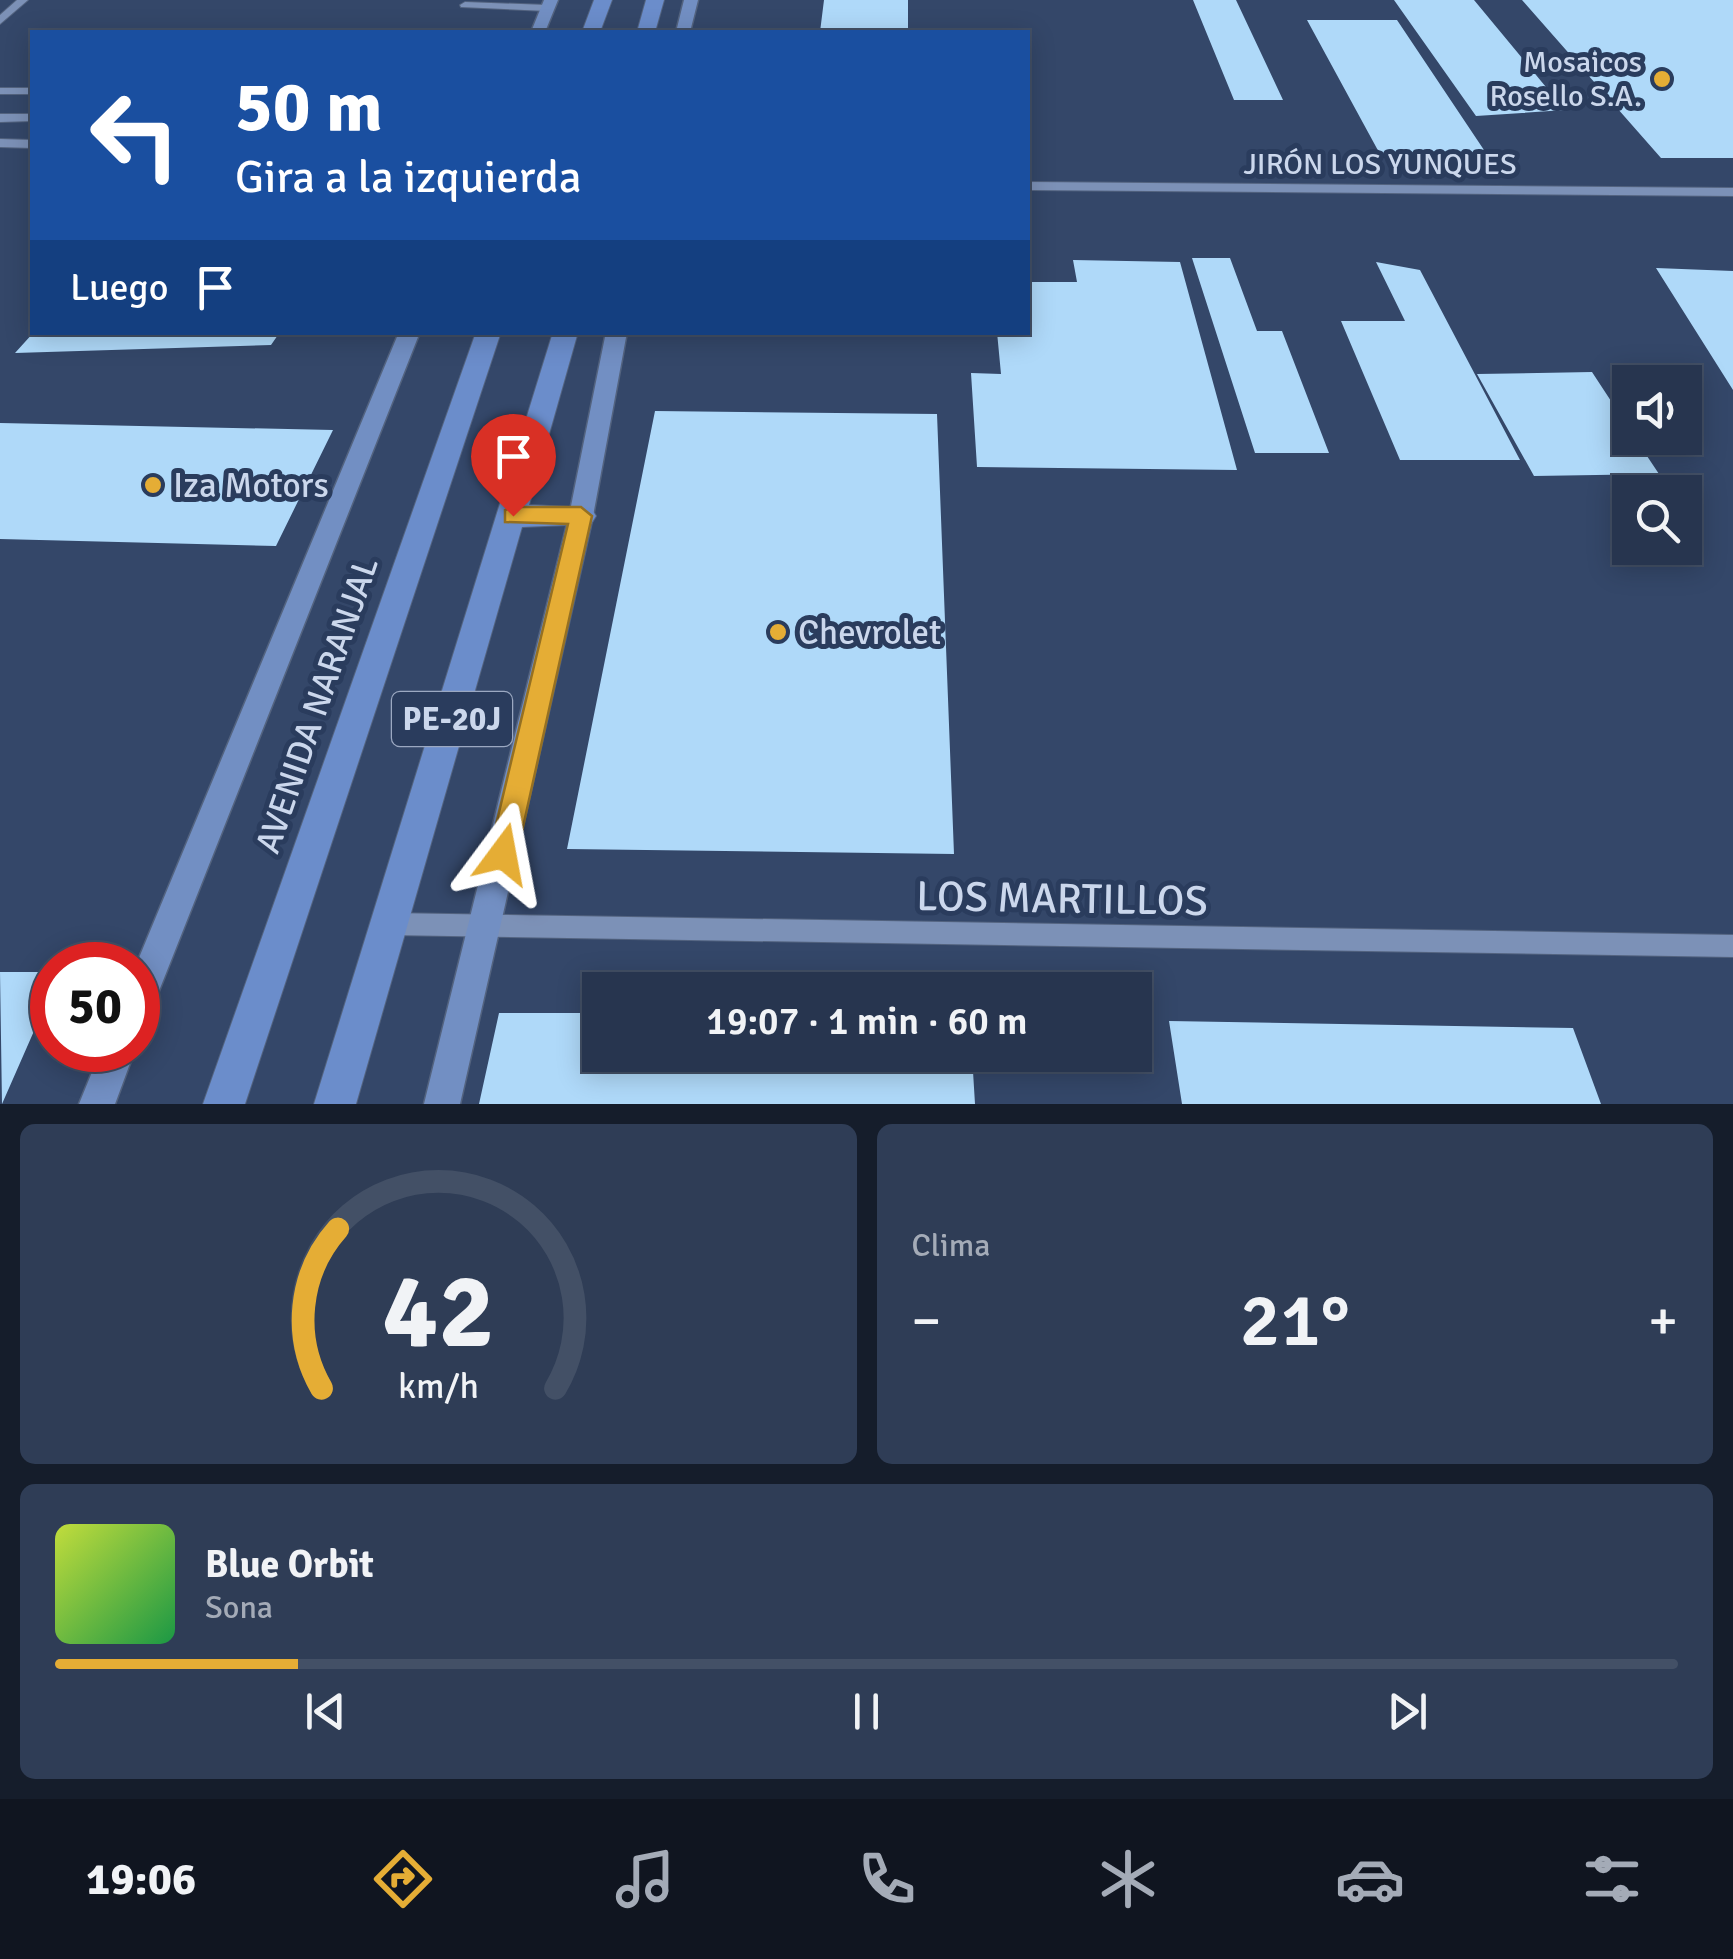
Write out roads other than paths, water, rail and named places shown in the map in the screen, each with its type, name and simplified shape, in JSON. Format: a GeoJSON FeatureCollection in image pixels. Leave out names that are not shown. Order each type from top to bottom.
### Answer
{"type":"FeatureCollection","features":[{"type":"Feature","properties":{"kind":"highway"},"geometry":{"type":"LineString","coordinates":[[592,30],[603,0]]}},
{"type":"Feature","properties":{"kind":"highway"},"geometry":{"type":"LineString","coordinates":[[647,30],[656,0]]}},
{"type":"Feature","properties":{"kind":"highway","name":"AVENIDA NARANJAL"},"geometry":{"type":"LineString","coordinates":[[224,1104],[488,335]]}},
{"type":"Feature","properties":{"kind":"highway","name":"PE-20J"},"geometry":{"type":"LineString","coordinates":[[336,1104],[565,335]]}},
{"type":"Feature","properties":{"kind":"highway"},"geometry":{"type":"LineString","coordinates":[[513,516],[581,516]]}},
{"type":"Feature","properties":{"kind":"main road"},"geometry":{"type":"LineString","coordinates":[[683,30],[691,0]]}},
{"type":"Feature","properties":{"kind":"main road"},"geometry":{"type":"LineString","coordinates":[[539,30],[549,4]]}},
{"type":"Feature","properties":{"kind":"main road","name":"AVENIDA NARANJAL"},"geometry":{"type":"LineString","coordinates":[[160,947],[409,335]]}},
{"type":"Feature","properties":{"kind":"main road"},"geometry":{"type":"LineString","coordinates":[[442,1104],[581,516],[617,335]]}},
{"type":"Feature","properties":{"kind":"main road"},"geometry":{"type":"LineString","coordinates":[[97,1104],[109,1072]]}},
{"type":"Feature","properties":{"kind":"street"},"geometry":{"type":"LineString","coordinates":[[0,21],[23,0]]}},
{"type":"Feature","properties":{"kind":"street"},"geometry":{"type":"LineString","coordinates":[[465,6],[549,4]]}},
{"type":"Feature","properties":{"kind":"street"},"geometry":{"type":"LineString","coordinates":[[0,102],[6,91]]}},
{"type":"Feature","properties":{"kind":"street"},"geometry":{"type":"LineString","coordinates":[[0,118],[30,118]]}},
{"type":"Feature","properties":{"kind":"street"},"geometry":{"type":"LineString","coordinates":[[0,143],[30,144]]}},
{"type":"Feature","properties":{"kind":"street","name":"JIRÓN LOS YUNQUES"},"geometry":{"type":"LineString","coordinates":[[1030,186],[1733,192]]}},
{"type":"Feature","properties":{"kind":"street","name":"LOS MARTILLOS"},"geometry":{"type":"LineString","coordinates":[[390,924],[485,929],[1733,946]]}},
{"type":"Feature","properties":{"kind":"place","name":"Mosaicos Rosello S.A."},"geometry":{"type":"Point","coordinates":[1662,79]}},
{"type":"Feature","properties":{"kind":"place","name":"Iza Motors"},"geometry":{"type":"Point","coordinates":[153,485]}},
{"type":"Feature","properties":{"kind":"place","name":"Chevrolet"},"geometry":{"type":"Point","coordinates":[778,632]}}]}
